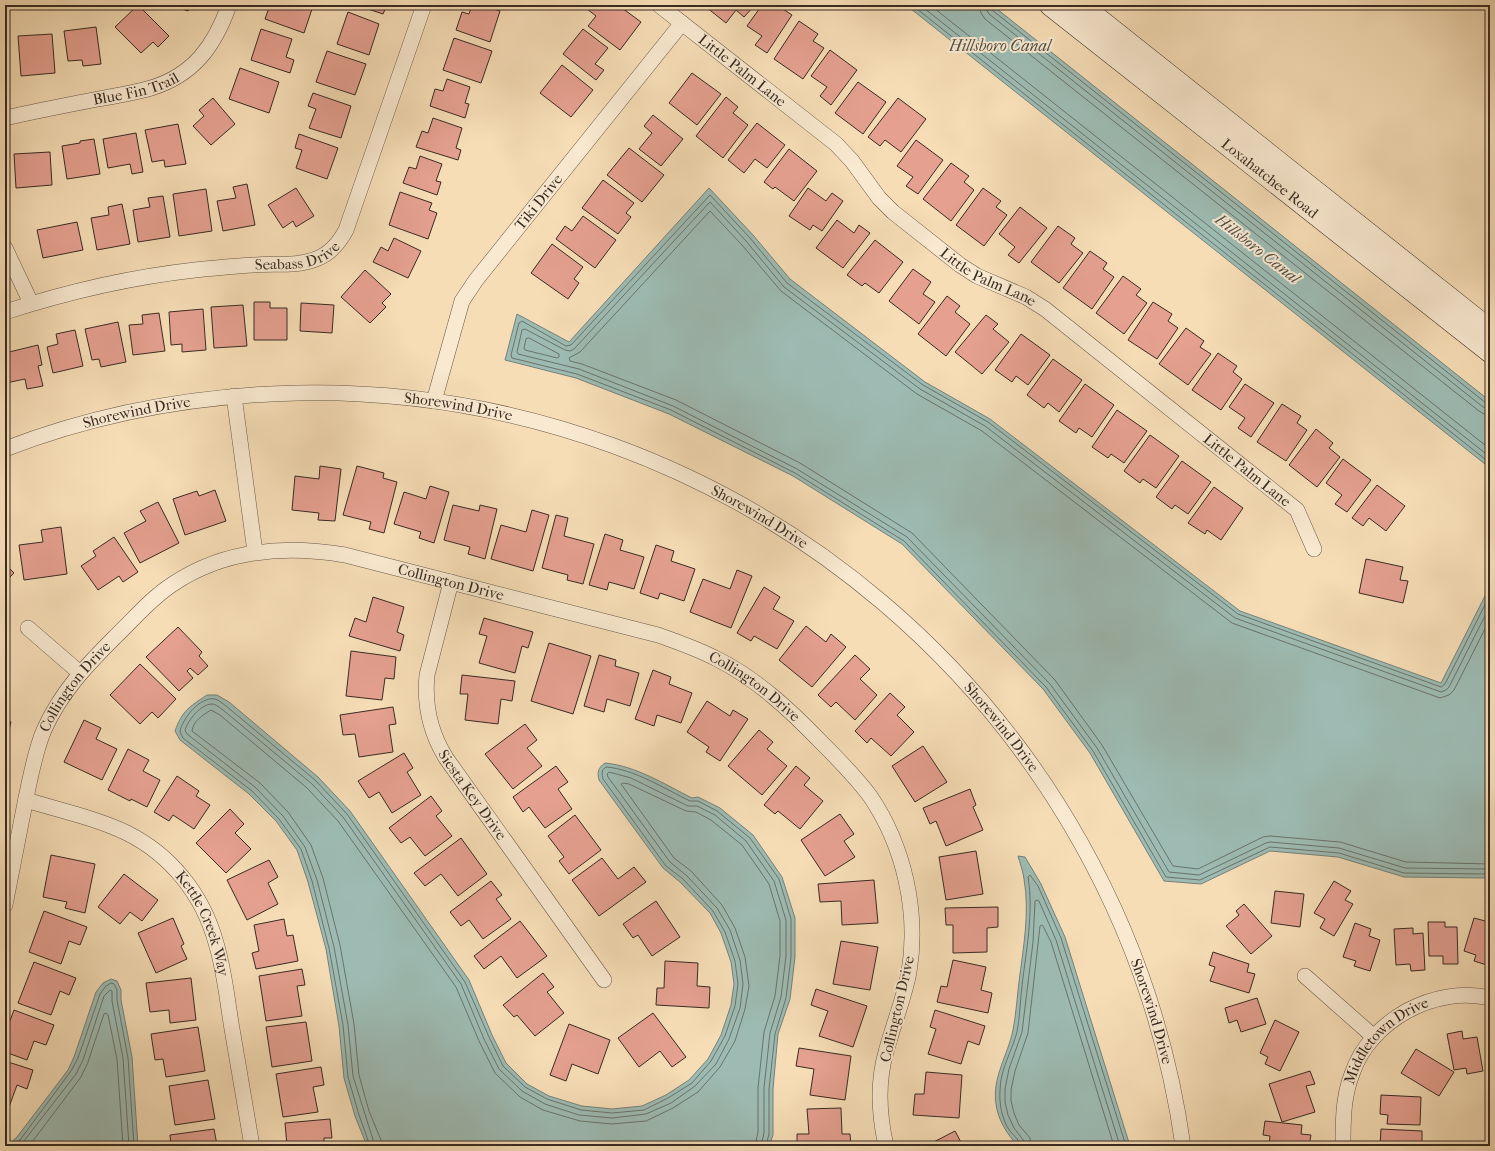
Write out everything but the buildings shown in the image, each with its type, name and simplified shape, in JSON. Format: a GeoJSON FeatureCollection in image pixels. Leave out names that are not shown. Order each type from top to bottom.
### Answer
{"type":"FeatureCollection","features":[{"type":"Feature","properties":{"kind":"main road","name":"Loxahatchee Road"},"geometry":{"type":"LineString","coordinates":[[1050,5],[1490,352]]}},
{"type":"Feature","properties":{"kind":"main road","name":"Loxahatchee Road"},"geometry":{"type":"LineString","coordinates":[[1081,5],[1490,330]]}},
{"type":"Feature","properties":{"kind":"street","name":"Blue Fin Trail"},"geometry":{"type":"LineString","coordinates":[[5,118],[140,91],[164,83],[192,66],[209,47],[222,26],[229,5]]}},
{"type":"Feature","properties":{"kind":"street","name":"Seabass Drive"},"geometry":{"type":"LineString","coordinates":[[5,312],[77,291],[135,279],[193,270],[307,262],[326,254],[341,240],[346,230],[424,5]]}},
{"type":"Feature","properties":{"kind":"street","name":"Little Palm Lane"},"geometry":{"type":"LineString","coordinates":[[659,5],[836,144],[852,161],[879,198],[893,212],[960,265],[977,276],[1026,297],[1046,309],[1297,510],[1314,549]]}},
{"type":"Feature","properties":{"kind":"street","name":"Tiki Drive"},"geometry":{"type":"LineString","coordinates":[[434,401],[462,300],[476,280],[682,23]]}},
{"type":"Feature","properties":{"kind":"street"},"geometry":{"type":"LineString","coordinates":[[5,248],[31,304]]}},
{"type":"Feature","properties":{"kind":"street","name":"Shorewind Drive"},"geometry":{"type":"LineString","coordinates":[[5,449],[86,423],[139,410],[234,396],[332,393],[387,396],[434,401],[480,408],[548,424],[601,441],[652,460],[703,483],[799,538],[838,566],[887,606],[928,643],[966,683],[1002,725],[1026,757],[1065,816],[1092,864],[1116,914],[1134,958],[1155,1018],[1169,1071],[1183,1146]]}},
{"type":"Feature","properties":{"kind":"street"},"geometry":{"type":"LineString","coordinates":[[234,396],[255,552]]}},
{"type":"Feature","properties":{"kind":"street","name":"Collington Drive"},"geometry":{"type":"LineString","coordinates":[[5,905],[35,757],[44,731],[56,707],[80,673],[152,600],[172,584],[194,571],[218,561],[255,552],[289,549],[344,555],[658,635],[718,660],[751,680],[782,704],[850,771],[870,797],[886,824],[899,854],[907,886],[912,940],[909,972],[886,1053],[881,1078],[880,1104],[882,1129],[886,1146]]}},
{"type":"Feature","properties":{"kind":"street","name":"Siesta Key Drive"},"geometry":{"type":"LineString","coordinates":[[451,582],[426,688],[427,711],[434,735],[446,758],[604,980]]}},
{"type":"Feature","properties":{"kind":"street"},"geometry":{"type":"LineString","coordinates":[[28,628],[80,673]]}},
{"type":"Feature","properties":{"kind":"street","name":"Kettle Creek Way"},"geometry":{"type":"LineString","coordinates":[[26,800],[102,823],[127,833],[162,857],[175,869],[198,898],[209,920],[219,955],[252,1146]]}},
{"type":"Feature","properties":{"kind":"street"},"geometry":{"type":"LineString","coordinates":[[1305,976],[1374,1037]]}},
{"type":"Feature","properties":{"kind":"street","name":"Middletown Drive"},"geometry":{"type":"LineString","coordinates":[[1343,1146],[1343,1112],[1346,1092],[1352,1072],[1362,1053],[1374,1037],[1388,1023],[1405,1012],[1424,1003],[1444,997],[1464,995],[1490,998]]}},
{"type":"Feature","properties":{"kind":"water","name":"Hillsboro Canal"},"geometry":{"type":"Polygon","coordinates":[[[906,5],[992,5],[1490,401],[1490,468],[906,5]]]}},
{"type":"Feature","properties":{"kind":"water"},"geometry":{"type":"Polygon","coordinates":[[[709,188],[753,235],[790,279],[925,382],[990,419],[1240,611],[1441,683],[1489,588],[1490,880],[1485,878],[1404,877],[1338,857],[1270,851],[1201,884],[1164,881],[1090,753],[1043,689],[902,544],[793,476],[669,414],[576,378],[505,360],[517,314],[569,342],[709,188]]]}},
{"type":"Feature","properties":{"kind":"water"},"geometry":{"type":"Polygon","coordinates":[[[207,695],[217,695],[229,702],[318,777],[350,811],[469,980],[492,1035],[506,1063],[527,1084],[549,1096],[582,1106],[612,1109],[642,1106],[666,1095],[689,1080],[708,1059],[721,1035],[731,1005],[734,984],[731,962],[721,933],[710,913],[680,882],[663,868],[599,780],[599,768],[605,763],[628,768],[650,776],[692,798],[698,797],[720,808],[753,835],[782,877],[795,918],[795,957],[790,999],[778,1034],[773,1089],[773,1135],[769,1146],[367,1146],[355,1116],[344,1078],[339,1026],[326,949],[308,882],[297,850],[276,821],[249,794],[180,740],[175,731],[183,714],[207,695]]]}},
{"type":"Feature","properties":{"kind":"water"},"geometry":{"type":"Polygon","coordinates":[[[1018,856],[1025,857],[1041,884],[1065,937],[1130,1146],[1018,1146],[1010,1137],[999,1116],[995,1094],[996,1085],[1013,1030],[1026,918],[1026,892],[1018,856]]]}},
{"type":"Feature","properties":{"kind":"water"},"geometry":{"type":"Polygon","coordinates":[[[111,979],[117,981],[121,990],[121,1000],[132,1057],[138,1146],[7,1146],[17,1137],[68,1070],[74,1057],[96,992],[103,983],[111,979]]]}}]}
